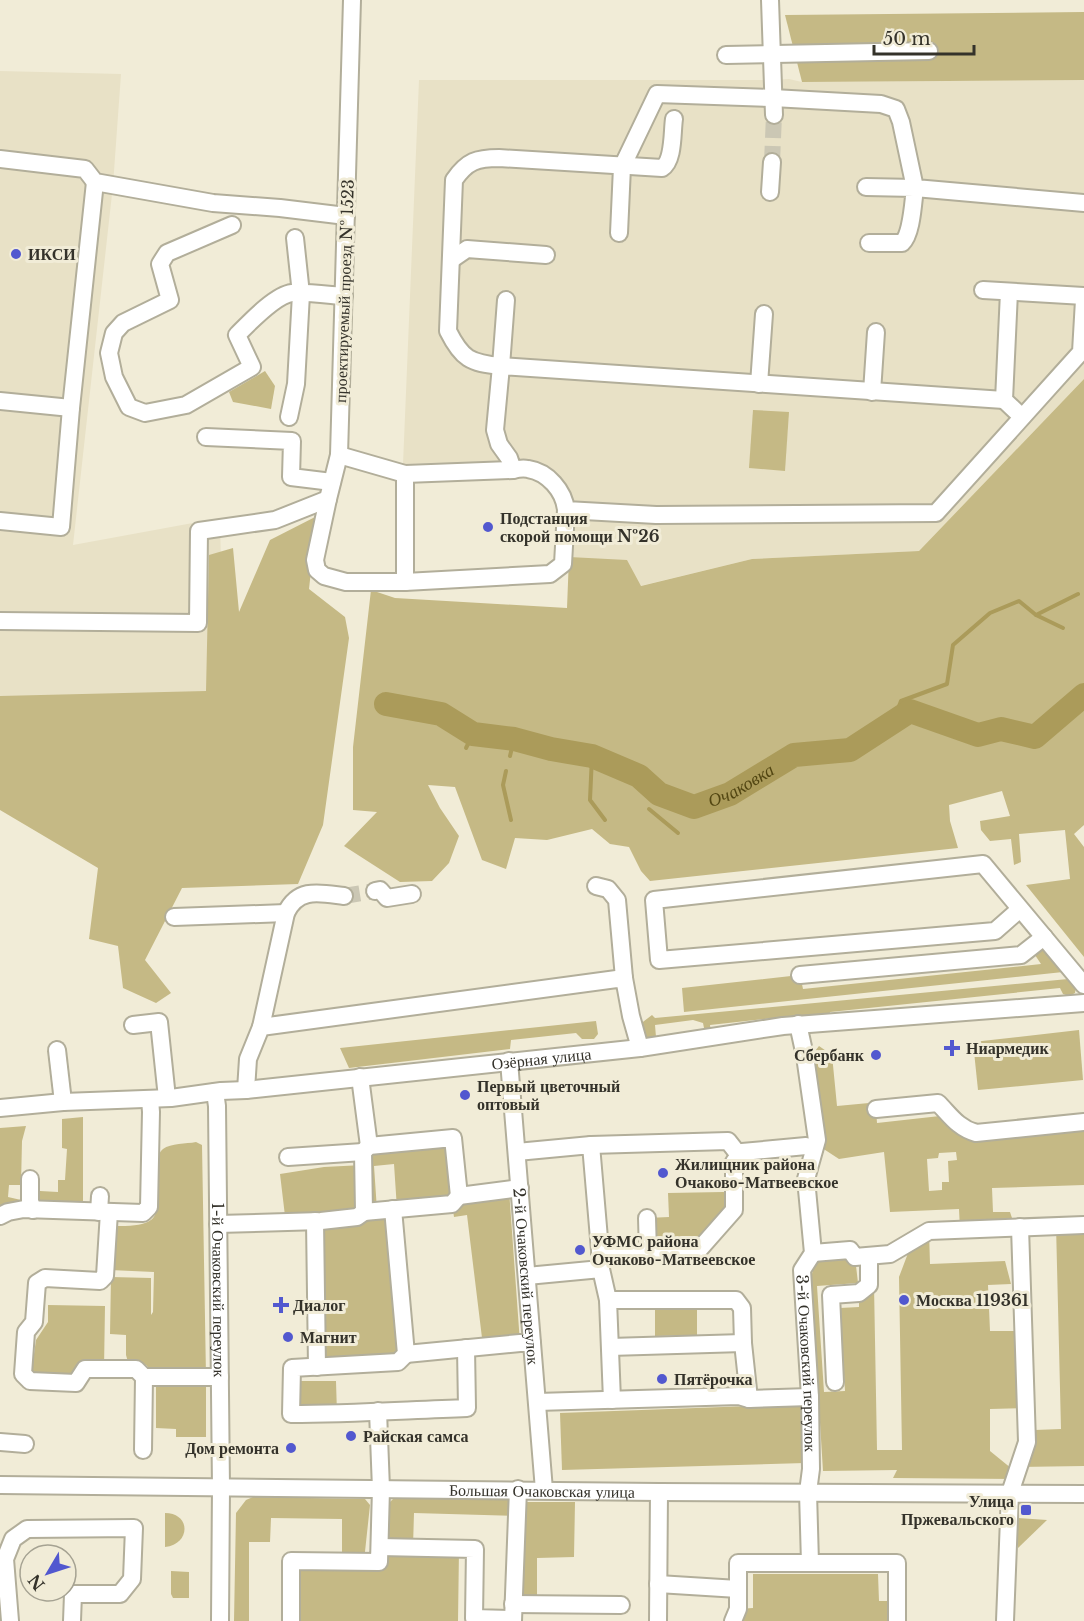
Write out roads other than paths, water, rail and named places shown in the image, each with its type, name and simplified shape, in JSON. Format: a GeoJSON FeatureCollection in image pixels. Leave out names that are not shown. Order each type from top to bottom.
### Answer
{"type":"FeatureCollection","features":[{"type":"Feature","properties":{"kind":"street","name":"проектируемый проезд № 1523"},"geometry":{"type":"LineString","coordinates":[[352,0],[339,454],[315,560],[317,570],[324,576],[346,582],[405,582]]}},
{"type":"Feature","properties":{"kind":"street"},"geometry":{"type":"LineString","coordinates":[[770,0],[774,115]]}},
{"type":"Feature","properties":{"kind":"street"},"geometry":{"type":"LineString","coordinates":[[726,55],[929,51]]}},
{"type":"Feature","properties":{"kind":"street"},"geometry":{"type":"LineString","coordinates":[[619,233],[622,167],[657,94],[773,98],[881,104],[896,109],[901,122],[915,188],[909,228],[906,240],[902,243],[869,243]]}},
{"type":"Feature","properties":{"kind":"street"},"geometry":{"type":"LineString","coordinates":[[674,119],[670,159],[662,168],[485,158],[472,161],[461,170],[454,180],[448,331],[458,349],[474,362],[501,366],[1004,400],[1022,417]]}},
{"type":"Feature","properties":{"kind":"street"},"geometry":{"type":"LineString","coordinates":[[0,159],[85,169],[95,182],[213,203],[346,216]]}},
{"type":"Feature","properties":{"kind":"street"},"geometry":{"type":"LineString","coordinates":[[770,192],[772,162]]}},
{"type":"Feature","properties":{"kind":"street"},"geometry":{"type":"LineString","coordinates":[[0,521],[61,527],[95,182]]}},
{"type":"Feature","properties":{"kind":"street"},"geometry":{"type":"LineString","coordinates":[[866,187],[915,188],[1084,203]]}},
{"type":"Feature","properties":{"kind":"street"},"geometry":{"type":"LineString","coordinates":[[232,225],[167,253],[160,264],[170,300],[123,323],[114,333],[109,353],[114,377],[129,407],[145,413],[186,405],[252,367],[237,335],[273,302],[291,293],[344,296]]}},
{"type":"Feature","properties":{"kind":"street"},"geometry":{"type":"LineString","coordinates":[[289,417],[296,384],[301,294],[295,238]]}},
{"type":"Feature","properties":{"kind":"street"},"geometry":{"type":"LineString","coordinates":[[451,260],[467,249],[546,255]]}},
{"type":"Feature","properties":{"kind":"street"},"geometry":{"type":"LineString","coordinates":[[566,510],[656,515],[936,513],[1081,352],[1084,298],[983,290]]}},
{"type":"Feature","properties":{"kind":"street"},"geometry":{"type":"LineString","coordinates":[[1004,400],[1009,292]]}},
{"type":"Feature","properties":{"kind":"street"},"geometry":{"type":"LineString","coordinates":[[506,300],[495,430],[499,444],[509,458],[513,470]]}},
{"type":"Feature","properties":{"kind":"street"},"geometry":{"type":"LineString","coordinates":[[759,384],[764,314]]}},
{"type":"Feature","properties":{"kind":"street"},"geometry":{"type":"LineString","coordinates":[[872,392],[876,332]]}},
{"type":"Feature","properties":{"kind":"street"},"geometry":{"type":"LineString","coordinates":[[0,401],[71,408]]}},
{"type":"Feature","properties":{"kind":"street"},"geometry":{"type":"LineString","coordinates":[[206,437],[292,441],[291,477],[332,482]]}},
{"type":"Feature","properties":{"kind":"street"},"geometry":{"type":"LineString","coordinates":[[339,454],[405,474],[528,469],[543,474],[560,491],[565,502],[562,564],[550,574],[405,582],[405,474]]}},
{"type":"Feature","properties":{"kind":"street"},"geometry":{"type":"LineString","coordinates":[[0,621],[198,623],[199,531],[275,520],[328,499]]}},
{"type":"Feature","properties":{"kind":"street"},"geometry":{"type":"LineString","coordinates":[[1020,909],[995,931],[659,960],[654,900],[982,864],[1044,937],[1084,985]]}},
{"type":"Feature","properties":{"kind":"street"},"geometry":{"type":"LineString","coordinates":[[596,886],[608,889],[616,900],[624,978],[640,1048]]}},
{"type":"Feature","properties":{"kind":"street"},"geometry":{"type":"LineString","coordinates":[[375,891],[380,890],[387,898],[412,894]]}},
{"type":"Feature","properties":{"kind":"street"},"geometry":{"type":"LineString","coordinates":[[246,1090],[248,1059],[261,1027],[286,913],[290,904],[303,895],[344,896]]}},
{"type":"Feature","properties":{"kind":"street"},"geometry":{"type":"LineString","coordinates":[[174,917],[286,913]]}},
{"type":"Feature","properties":{"kind":"street"},"geometry":{"type":"LineString","coordinates":[[800,975],[1021,955],[1044,937]]}},
{"type":"Feature","properties":{"kind":"street"},"geometry":{"type":"LineString","coordinates":[[261,1027],[624,978]]}},
{"type":"Feature","properties":{"kind":"street","name":"Озёрная улица"},"geometry":{"type":"LineString","coordinates":[[0,1108],[63,1102],[168,1098],[246,1090],[640,1048],[798,1024],[1084,1003]]}},
{"type":"Feature","properties":{"kind":"street"},"geometry":{"type":"LineString","coordinates":[[133,1025],[159,1022],[168,1098]]}},
{"type":"Feature","properties":{"kind":"street","name":"3-й Очаковский переулок"},"geometry":{"type":"LineString","coordinates":[[798,1024],[817,1140],[806,1179],[813,1253],[802,1270],[810,1397],[811,1469],[808,1492],[810,1563]]}},
{"type":"Feature","properties":{"kind":"street"},"geometry":{"type":"LineString","coordinates":[[57,1050],[63,1102]]}},
{"type":"Feature","properties":{"kind":"street","name":"2-й Очаковский переулок"},"geometry":{"type":"LineString","coordinates":[[509,1061],[544,1490]]}},
{"type":"Feature","properties":{"kind":"street"},"geometry":{"type":"LineString","coordinates":[[360,1077],[366,1149],[364,1212]]}},
{"type":"Feature","properties":{"kind":"street","name":"1-й Очаковский переулок"},"geometry":{"type":"LineString","coordinates":[[215,1092],[219,1224],[220,1621]]}},
{"type":"Feature","properties":{"kind":"street"},"geometry":{"type":"LineString","coordinates":[[0,1216],[8,1212],[102,1207],[143,1214],[149,1207],[147,1132],[150,1099]]}},
{"type":"Feature","properties":{"kind":"street"},"geometry":{"type":"LineString","coordinates":[[876,1110],[938,1103],[959,1125],[976,1133],[1084,1122]]}},
{"type":"Feature","properties":{"kind":"street"},"geometry":{"type":"LineString","coordinates":[[288,1157],[453,1138],[459,1196]]}},
{"type":"Feature","properties":{"kind":"street"},"geometry":{"type":"LineString","coordinates":[[517,1152],[591,1145],[728,1142],[739,1155]]}},
{"type":"Feature","properties":{"kind":"street"},"geometry":{"type":"LineString","coordinates":[[591,1145],[601,1262],[608,1300],[612,1400]]}},
{"type":"Feature","properties":{"kind":"street"},"geometry":{"type":"LineString","coordinates":[[527,1276],[648,1252],[697,1252],[734,1210],[734,1162],[742,1152],[806,1146],[814,1149]]}},
{"type":"Feature","properties":{"kind":"street"},"geometry":{"type":"LineString","coordinates":[[30,1179],[30,1202],[33,1210]]}},
{"type":"Feature","properties":{"kind":"street"},"geometry":{"type":"LineString","coordinates":[[219,1224],[315,1221],[357,1217],[364,1212],[452,1204],[459,1196],[520,1188]]}},
{"type":"Feature","properties":{"kind":"street"},"geometry":{"type":"LineString","coordinates":[[102,1207],[105,1276],[100,1281],[45,1278],[37,1283],[34,1322],[26,1332],[23,1374],[30,1381],[76,1383],[85,1369],[136,1369],[144,1377],[220,1377]]}},
{"type":"Feature","properties":{"kind":"street"},"geometry":{"type":"LineString","coordinates":[[393,1209],[406,1354]]}},
{"type":"Feature","properties":{"kind":"street"},"geometry":{"type":"LineString","coordinates":[[647,1218],[648,1252]]}},
{"type":"Feature","properties":{"kind":"street"},"geometry":{"type":"LineString","coordinates":[[315,1221],[317,1367]]}},
{"type":"Feature","properties":{"kind":"street"},"geometry":{"type":"LineString","coordinates":[[813,1253],[850,1250],[855,1257],[890,1254],[928,1231],[1084,1225]]}},
{"type":"Feature","properties":{"kind":"street"},"geometry":{"type":"LineString","coordinates":[[1005,1621],[1010,1493],[1027,1442],[1020,1227]]}},
{"type":"Feature","properties":{"kind":"street"},"geometry":{"type":"LineString","coordinates":[[835,1382],[831,1295],[859,1293],[869,1285],[869,1256]]}},
{"type":"Feature","properties":{"kind":"street"},"geometry":{"type":"LineString","coordinates":[[608,1300],[736,1300],[742,1308],[749,1399]]}},
{"type":"Feature","properties":{"kind":"street"},"geometry":{"type":"LineString","coordinates":[[466,1348],[467,1408],[291,1414],[291,1368],[398,1362],[406,1354],[520,1342],[532,1343]]}},
{"type":"Feature","properties":{"kind":"street"},"geometry":{"type":"LineString","coordinates":[[610,1347],[743,1343]]}},
{"type":"Feature","properties":{"kind":"street"},"geometry":{"type":"LineString","coordinates":[[143,1450],[144,1377]]}},
{"type":"Feature","properties":{"kind":"street"},"geometry":{"type":"LineString","coordinates":[[537,1402],[739,1396],[749,1399],[810,1397]]}},
{"type":"Feature","properties":{"kind":"street"},"geometry":{"type":"LineString","coordinates":[[291,1621],[291,1561],[380,1562],[381,1489],[378,1411]]}},
{"type":"Feature","properties":{"kind":"street"},"geometry":{"type":"LineString","coordinates":[[0,1442],[25,1444]]}},
{"type":"Feature","properties":{"kind":"street","name":"Большая Очаковская улица"},"geometry":{"type":"LineString","coordinates":[[0,1485],[1084,1494]]}},
{"type":"Feature","properties":{"kind":"street"},"geometry":{"type":"LineString","coordinates":[[513,1614],[518,1490]]}},
{"type":"Feature","properties":{"kind":"street"},"geometry":{"type":"LineString","coordinates":[[658,1621],[659,1492]]}},
{"type":"Feature","properties":{"kind":"street"},"geometry":{"type":"LineString","coordinates":[[9,1621],[5,1559],[13,1539],[27,1529],[134,1528],[132,1580],[120,1594],[73,1594],[72,1621]]}},
{"type":"Feature","properties":{"kind":"street"},"geometry":{"type":"LineString","coordinates":[[380,1547],[475,1549],[474,1618],[621,1605]]}},
{"type":"Feature","properties":{"kind":"street"},"geometry":{"type":"LineString","coordinates":[[733,1621],[738,1608],[738,1563],[897,1563],[897,1621]]}},
{"type":"Feature","properties":{"kind":"street"},"geometry":{"type":"LineString","coordinates":[[658,1584],[738,1589]]}},
{"type":"Feature","properties":{"kind":"waterway"},"geometry":{"type":"LineString","coordinates":[[893,722],[901,701],[947,684],[953,645],[990,613],[1019,601],[1036,615],[1078,594]]}},
{"type":"Feature","properties":{"kind":"waterway"},"geometry":{"type":"LineString","coordinates":[[1036,615],[1063,628]]}},
{"type":"Feature","properties":{"kind":"waterway","name":"Очаковка"},"geometry":{"type":"LineString","coordinates":[[386,704],[441,714],[473,734],[514,739],[551,749],[592,756],[639,776],[659,794],[694,807],[730,794],[794,755],[850,750],[910,711],[978,735],[1001,729],[1035,737],[1084,695]]}},
{"type":"Feature","properties":{"kind":"waterway"},"geometry":{"type":"LineString","coordinates":[[466,748],[473,734]]}},
{"type":"Feature","properties":{"kind":"waterway"},"geometry":{"type":"LineString","coordinates":[[510,756],[514,739]]}},
{"type":"Feature","properties":{"kind":"waterway"},"geometry":{"type":"LineString","coordinates":[[592,756],[590,800],[605,820]]}},
{"type":"Feature","properties":{"kind":"waterway"},"geometry":{"type":"LineString","coordinates":[[506,771],[503,785],[511,820]]}},
{"type":"Feature","properties":{"kind":"waterway"},"geometry":{"type":"LineString","coordinates":[[649,809],[678,833]]}},
{"type":"Feature","properties":{"kind":"tunnel"},"geometry":{"type":"LineString","coordinates":[[772,162],[774,115]]}},
{"type":"Feature","properties":{"kind":"tunnel"},"geometry":{"type":"LineString","coordinates":[[344,896],[375,891]]}},
{"type":"Feature","properties":{"kind":"place","name":"ИКСИ"},"geometry":{"type":"Point","coordinates":[16,254]}},
{"type":"Feature","properties":{"kind":"place","name":"Подстанция скорой помощи №26"},"geometry":{"type":"Point","coordinates":[488,527]}},
{"type":"Feature","properties":{"kind":"place","name":"Ниармедик"},"geometry":{"type":"Point","coordinates":[952,1048]}},
{"type":"Feature","properties":{"kind":"place","name":"Сбербанк"},"geometry":{"type":"Point","coordinates":[876,1055]}},
{"type":"Feature","properties":{"kind":"place","name":"Первый цветочный оптовый"},"geometry":{"type":"Point","coordinates":[465,1095]}},
{"type":"Feature","properties":{"kind":"place","name":"Жилищник района Очаково-Матвеевское"},"geometry":{"type":"Point","coordinates":[663,1173]}},
{"type":"Feature","properties":{"kind":"place","name":"УФМС района Очаково-Матвеевское"},"geometry":{"type":"Point","coordinates":[580,1250]}},
{"type":"Feature","properties":{"kind":"place","name":"Москва 119361"},"geometry":{"type":"Point","coordinates":[904,1300]}},
{"type":"Feature","properties":{"kind":"place","name":"Диалог"},"geometry":{"type":"Point","coordinates":[281,1305]}},
{"type":"Feature","properties":{"kind":"place","name":"Магнит"},"geometry":{"type":"Point","coordinates":[288,1337]}},
{"type":"Feature","properties":{"kind":"place","name":"Пятёрочка"},"geometry":{"type":"Point","coordinates":[662,1379]}},
{"type":"Feature","properties":{"kind":"place","name":"Райская самса"},"geometry":{"type":"Point","coordinates":[351,1436]}},
{"type":"Feature","properties":{"kind":"place","name":"Дом ремонта"},"geometry":{"type":"Point","coordinates":[291,1448]}},
{"type":"Feature","properties":{"kind":"place","name":"Улица Пржевальского"},"geometry":{"type":"Point","coordinates":[1026,1510]}}]}
